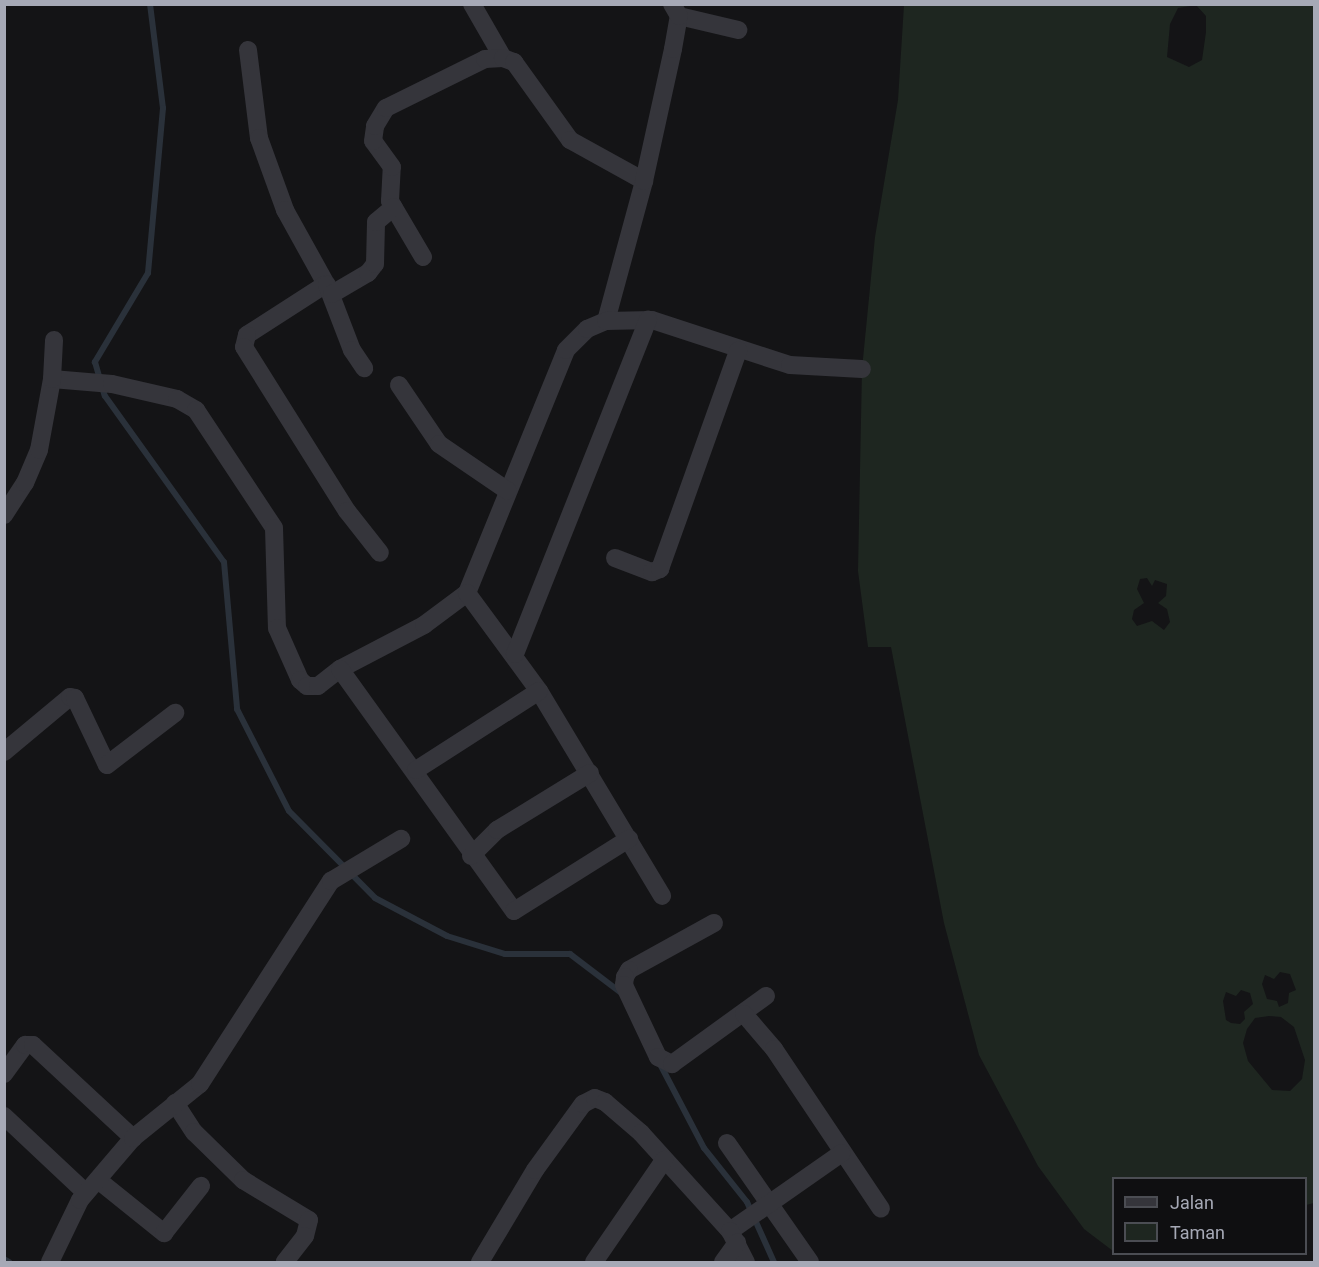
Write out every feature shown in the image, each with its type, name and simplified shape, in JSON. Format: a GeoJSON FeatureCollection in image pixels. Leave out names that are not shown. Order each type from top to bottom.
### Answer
{"type":"FeatureCollection","features":[{"type":"Feature","properties":{"kind":"street"},"geometry":{"type":"LineString","coordinates":[[472,4],[503,58],[521,70],[570,140],[644,182]]}},
{"type":"Feature","properties":{"kind":"street"},"geometry":{"type":"LineString","coordinates":[[606,321],[644,182],[676,10],[738,30]]}},
{"type":"Feature","properties":{"kind":"street"},"geometry":{"type":"LineString","coordinates":[[248,50],[259,138],[285,210],[329,289],[352,350],[364,368]]}},
{"type":"Feature","properties":{"kind":"street"},"geometry":{"type":"LineString","coordinates":[[423,256],[394,207],[390,194],[392,167],[373,141],[375,126],[386,108],[485,59],[503,58]]}},
{"type":"Feature","properties":{"kind":"street"},"geometry":{"type":"LineString","coordinates":[[380,553],[347,511],[244,347],[247,335],[329,289],[368,273],[375,264],[376,222],[394,207]]}},
{"type":"Feature","properties":{"kind":"street"},"geometry":{"type":"LineString","coordinates":[[515,654],[552,568],[648,319]]}},
{"type":"Feature","properties":{"kind":"street"},"geometry":{"type":"LineString","coordinates":[[52,379],[112,384],[177,399],[196,410],[274,528],[277,628],[300,680],[307,686],[318,686],[340,669],[424,625],[467,593],[566,350],[586,329],[606,321],[648,319],[695,331],[738,351],[790,365],[862,369]]}},
{"type":"Feature","properties":{"kind":"street"},"geometry":{"type":"LineString","coordinates":[[4,515],[25,483],[39,450],[52,379],[54,340]]}},
{"type":"Feature","properties":{"kind":"street"},"geometry":{"type":"LineString","coordinates":[[615,558],[652,572],[660,569],[738,351]]}},
{"type":"Feature","properties":{"kind":"street"},"geometry":{"type":"LineString","coordinates":[[399,385],[439,444],[508,490]]}},
{"type":"Feature","properties":{"kind":"street"},"geometry":{"type":"LineString","coordinates":[[467,593],[515,654],[539,691],[662,896]]}},
{"type":"Feature","properties":{"kind":"street"},"geometry":{"type":"LineString","coordinates":[[340,669],[416,770],[471,856],[514,911],[629,839]]}},
{"type":"Feature","properties":{"kind":"street"},"geometry":{"type":"LineString","coordinates":[[416,770],[539,691]]}},
{"type":"Feature","properties":{"kind":"street"},"geometry":{"type":"LineString","coordinates":[[4,752],[70,697],[75,698],[107,765],[175,713]]}},
{"type":"Feature","properties":{"kind":"street"},"geometry":{"type":"LineString","coordinates":[[471,856],[497,830],[590,773]]}},
{"type":"Feature","properties":{"kind":"street"},"geometry":{"type":"LineString","coordinates":[[50,1263],[92,1187],[133,1138],[200,1084],[331,881],[401,839]]}},
{"type":"Feature","properties":{"kind":"street"},"geometry":{"type":"LineString","coordinates":[[714,923],[629,970],[624,985],[650,1044],[666,1063],[680,1060],[766,996]]}},
{"type":"Feature","properties":{"kind":"street"},"geometry":{"type":"LineString","coordinates":[[744,1014],[774,1049],[881,1209]]}},
{"type":"Feature","properties":{"kind":"street"},"geometry":{"type":"LineString","coordinates":[[4,1074],[25,1045],[33,1045],[133,1138]]}},
{"type":"Feature","properties":{"kind":"street"},"geometry":{"type":"LineString","coordinates":[[480,1263],[535,1170],[586,1101],[595,1098],[605,1102],[735,1234],[746,1263]]}},
{"type":"Feature","properties":{"kind":"street"},"geometry":{"type":"LineString","coordinates":[[175,1103],[194,1132],[243,1180],[309,1220],[305,1236],[285,1263]]}},
{"type":"Feature","properties":{"kind":"street"},"geometry":{"type":"LineString","coordinates":[[4,1116],[92,1187],[164,1233],[201,1186]]}},
{"type":"Feature","properties":{"kind":"street"},"geometry":{"type":"LineString","coordinates":[[727,1143],[763,1210],[810,1263]]}},
{"type":"Feature","properties":{"kind":"street"},"geometry":{"type":"LineString","coordinates":[[723,1263],[735,1234],[763,1210],[842,1153]]}},
{"type":"Feature","properties":{"kind":"street"},"geometry":{"type":"LineString","coordinates":[[594,1263],[664,1160]]}},
{"type":"Feature","properties":{"kind":"green space"},"geometry":{"type":"Polygon","coordinates":[[[904,5],[1196,5],[1314,5],[1314,1203],[1307,1205],[1307,1177],[1112,1177],[1112,1250],[1084,1229],[1038,1166],[979,1055],[944,923],[891,647],[868,647],[858,571],[862,369],[875,237],[898,100],[904,5]],[[1196,5],[1178,8],[1170,24],[1167,57],[1189,67],[1202,60],[1206,16],[1196,5]],[[1147,578],[1140,579],[1137,589],[1144,603],[1134,610],[1132,619],[1137,626],[1152,621],[1164,630],[1170,622],[1167,609],[1158,603],[1166,596],[1167,584],[1155,580],[1152,586],[1147,578]],[[1280,972],[1274,979],[1265,975],[1262,984],[1267,999],[1277,1001],[1279,1007],[1288,1003],[1289,993],[1296,990],[1290,974],[1280,972]],[[1241,990],[1236,996],[1226,992],[1223,1001],[1226,1020],[1240,1024],[1245,1019],[1244,1012],[1253,1004],[1250,993],[1241,990]],[[1281,1017],[1255,1018],[1247,1029],[1243,1043],[1248,1061],[1272,1090],[1290,1091],[1302,1079],[1305,1060],[1294,1027],[1281,1017]]]}},
{"type":"Feature","properties":{"kind":"waterway"},"geometry":{"type":"LineString","coordinates":[[150,4],[163,108],[148,273],[95,362],[105,396],[224,562],[237,709],[289,811],[375,898],[447,936],[505,954],[570,954],[620,992]]}},
{"type":"Feature","properties":{"kind":"waterway"},"geometry":{"type":"LineString","coordinates":[[660,1064],[704,1148],[747,1202],[774,1262]]}},
{"type":"Feature","properties":{"kind":"waterway"},"geometry":{"type":"LineString","coordinates":[[4,1259],[9,1262]]}}]}
